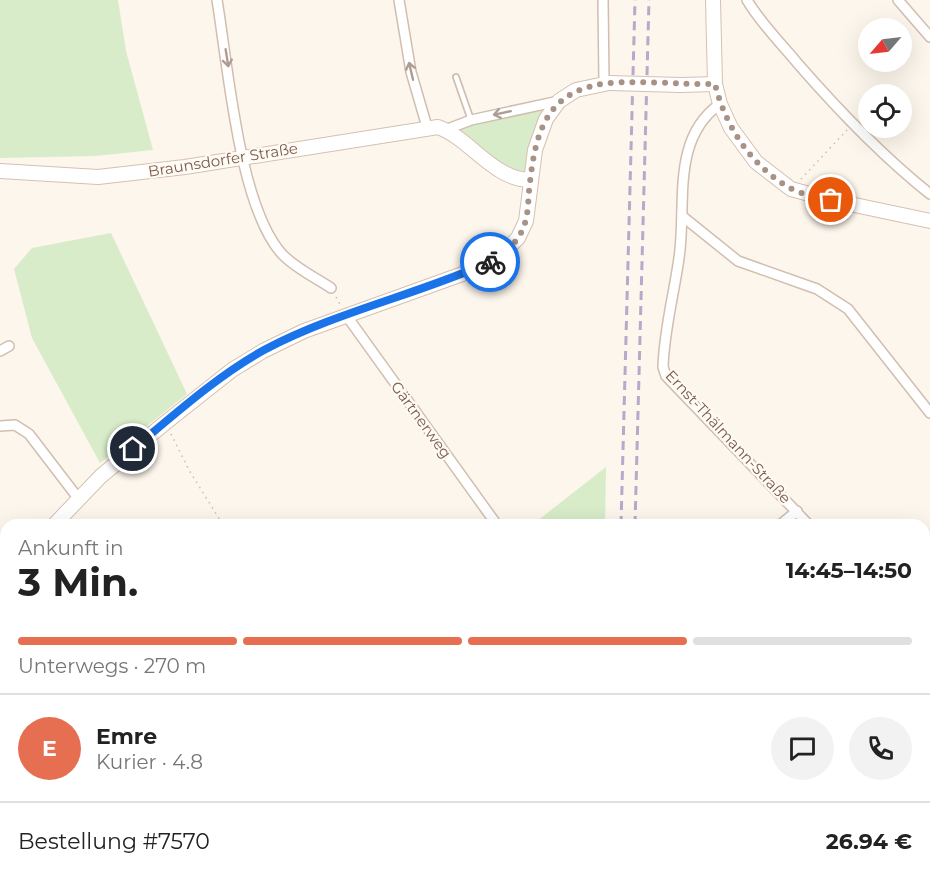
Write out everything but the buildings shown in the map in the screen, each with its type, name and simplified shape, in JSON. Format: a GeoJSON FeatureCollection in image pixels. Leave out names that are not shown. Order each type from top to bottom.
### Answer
{"type":"FeatureCollection","features":[{"type":"Feature","properties":{"kind":"main road"},"geometry":{"type":"LineString","coordinates":[[713,0],[715,84],[720,104],[731,128],[756,162],[791,189],[930,221]]}},
{"type":"Feature","properties":{"kind":"main road"},"geometry":{"type":"LineString","coordinates":[[59,519],[78,498],[165,423],[232,370],[263,351],[346,315],[468,272],[500,256],[523,230],[540,133],[559,101],[576,90],[607,83],[715,84]]}},
{"type":"Feature","properties":{"kind":"main road","name":"Braunsdorfer Straße"},"geometry":{"type":"LineString","coordinates":[[0,171],[98,177],[243,158],[427,128],[445,130],[506,174],[521,180],[531,180]]}},
{"type":"Feature","properties":{"kind":"street"},"geometry":{"type":"LineString","coordinates":[[217,0],[243,158],[260,220],[283,256],[331,288]]}},
{"type":"Feature","properties":{"kind":"street"},"geometry":{"type":"LineString","coordinates":[[399,0],[411,72],[427,128]]}},
{"type":"Feature","properties":{"kind":"street"},"geometry":{"type":"LineString","coordinates":[[603,0],[607,83]]}},
{"type":"Feature","properties":{"kind":"street"},"geometry":{"type":"LineString","coordinates":[[747,0],[852,125],[896,168],[930,194]]}},
{"type":"Feature","properties":{"kind":"street"},"geometry":{"type":"LineString","coordinates":[[898,0],[930,37]]}},
{"type":"Feature","properties":{"kind":"street","name":"Braunsdorfer Straße"},"geometry":{"type":"LineString","coordinates":[[445,130],[471,120],[559,101]]}},
{"type":"Feature","properties":{"kind":"street","name":"Ernst-Thälmann-Straße"},"geometry":{"type":"LineString","coordinates":[[720,104],[700,121],[692,140],[683,180],[680,255],[663,367],[666,376],[804,519]]}},
{"type":"Feature","properties":{"kind":"street"},"geometry":{"type":"LineString","coordinates":[[682,216],[738,261],[817,289],[848,309],[930,413]]}},
{"type":"Feature","properties":{"kind":"street","name":"Gärtnerweg"},"geometry":{"type":"LineString","coordinates":[[346,315],[493,519]]}},
{"type":"Feature","properties":{"kind":"street"},"geometry":{"type":"LineString","coordinates":[[0,351],[9,346]]}},
{"type":"Feature","properties":{"kind":"street"},"geometry":{"type":"LineString","coordinates":[[0,426],[15,425],[29,434],[78,498]]}},
{"type":"Feature","properties":{"kind":"street"},"geometry":{"type":"LineString","coordinates":[[787,519],[797,511]]}},
{"type":"Feature","properties":{"kind":"lane"},"geometry":{"type":"LineString","coordinates":[[456,77],[471,120]]}},
{"type":"Feature","properties":{"kind":"path"},"geometry":{"type":"LineString","coordinates":[[791,189],[852,125]]}},
{"type":"Feature","properties":{"kind":"path"},"geometry":{"type":"LineString","coordinates":[[331,288],[346,315]]}},
{"type":"Feature","properties":{"kind":"path"},"geometry":{"type":"LineString","coordinates":[[165,423],[189,471],[219,519]]}},
{"type":"Feature","properties":{"kind":"green space"},"geometry":{"type":"Polygon","coordinates":[[[0,0],[118,0],[126,51],[153,150],[95,156],[0,158],[0,0]]]}},
{"type":"Feature","properties":{"kind":"green space"},"geometry":{"type":"Polygon","coordinates":[[[559,101],[531,180],[521,180],[445,130],[559,101]]]}},
{"type":"Feature","properties":{"kind":"green space"},"geometry":{"type":"Polygon","coordinates":[[[111,233],[187,394],[100,463],[32,338],[14,269],[32,248],[111,233]]]}},
{"type":"Feature","properties":{"kind":"green space"},"geometry":{"type":"Polygon","coordinates":[[[606,467],[605,519],[540,519],[606,467]]]}},
{"type":"Feature","properties":{"kind":"railway"},"geometry":{"type":"LineString","coordinates":[[621,519],[635,0]]}},
{"type":"Feature","properties":{"kind":"railway"},"geometry":{"type":"LineString","coordinates":[[635,519],[649,0]]}},
{"type":"Feature","properties":{"kind":"way so far"},"geometry":{"type":"LineString","coordinates":[[490,262],[511,247],[523,230],[529,206],[535,150],[540,133],[551,111],[559,101],[576,90],[604,83],[715,84],[724,117],[756,162],[791,189],[831,200]]}},
{"type":"Feature","properties":{"kind":"route"},"geometry":{"type":"LineString","coordinates":[[133,449],[232,370],[263,351],[304,331],[490,262]]}}]}
